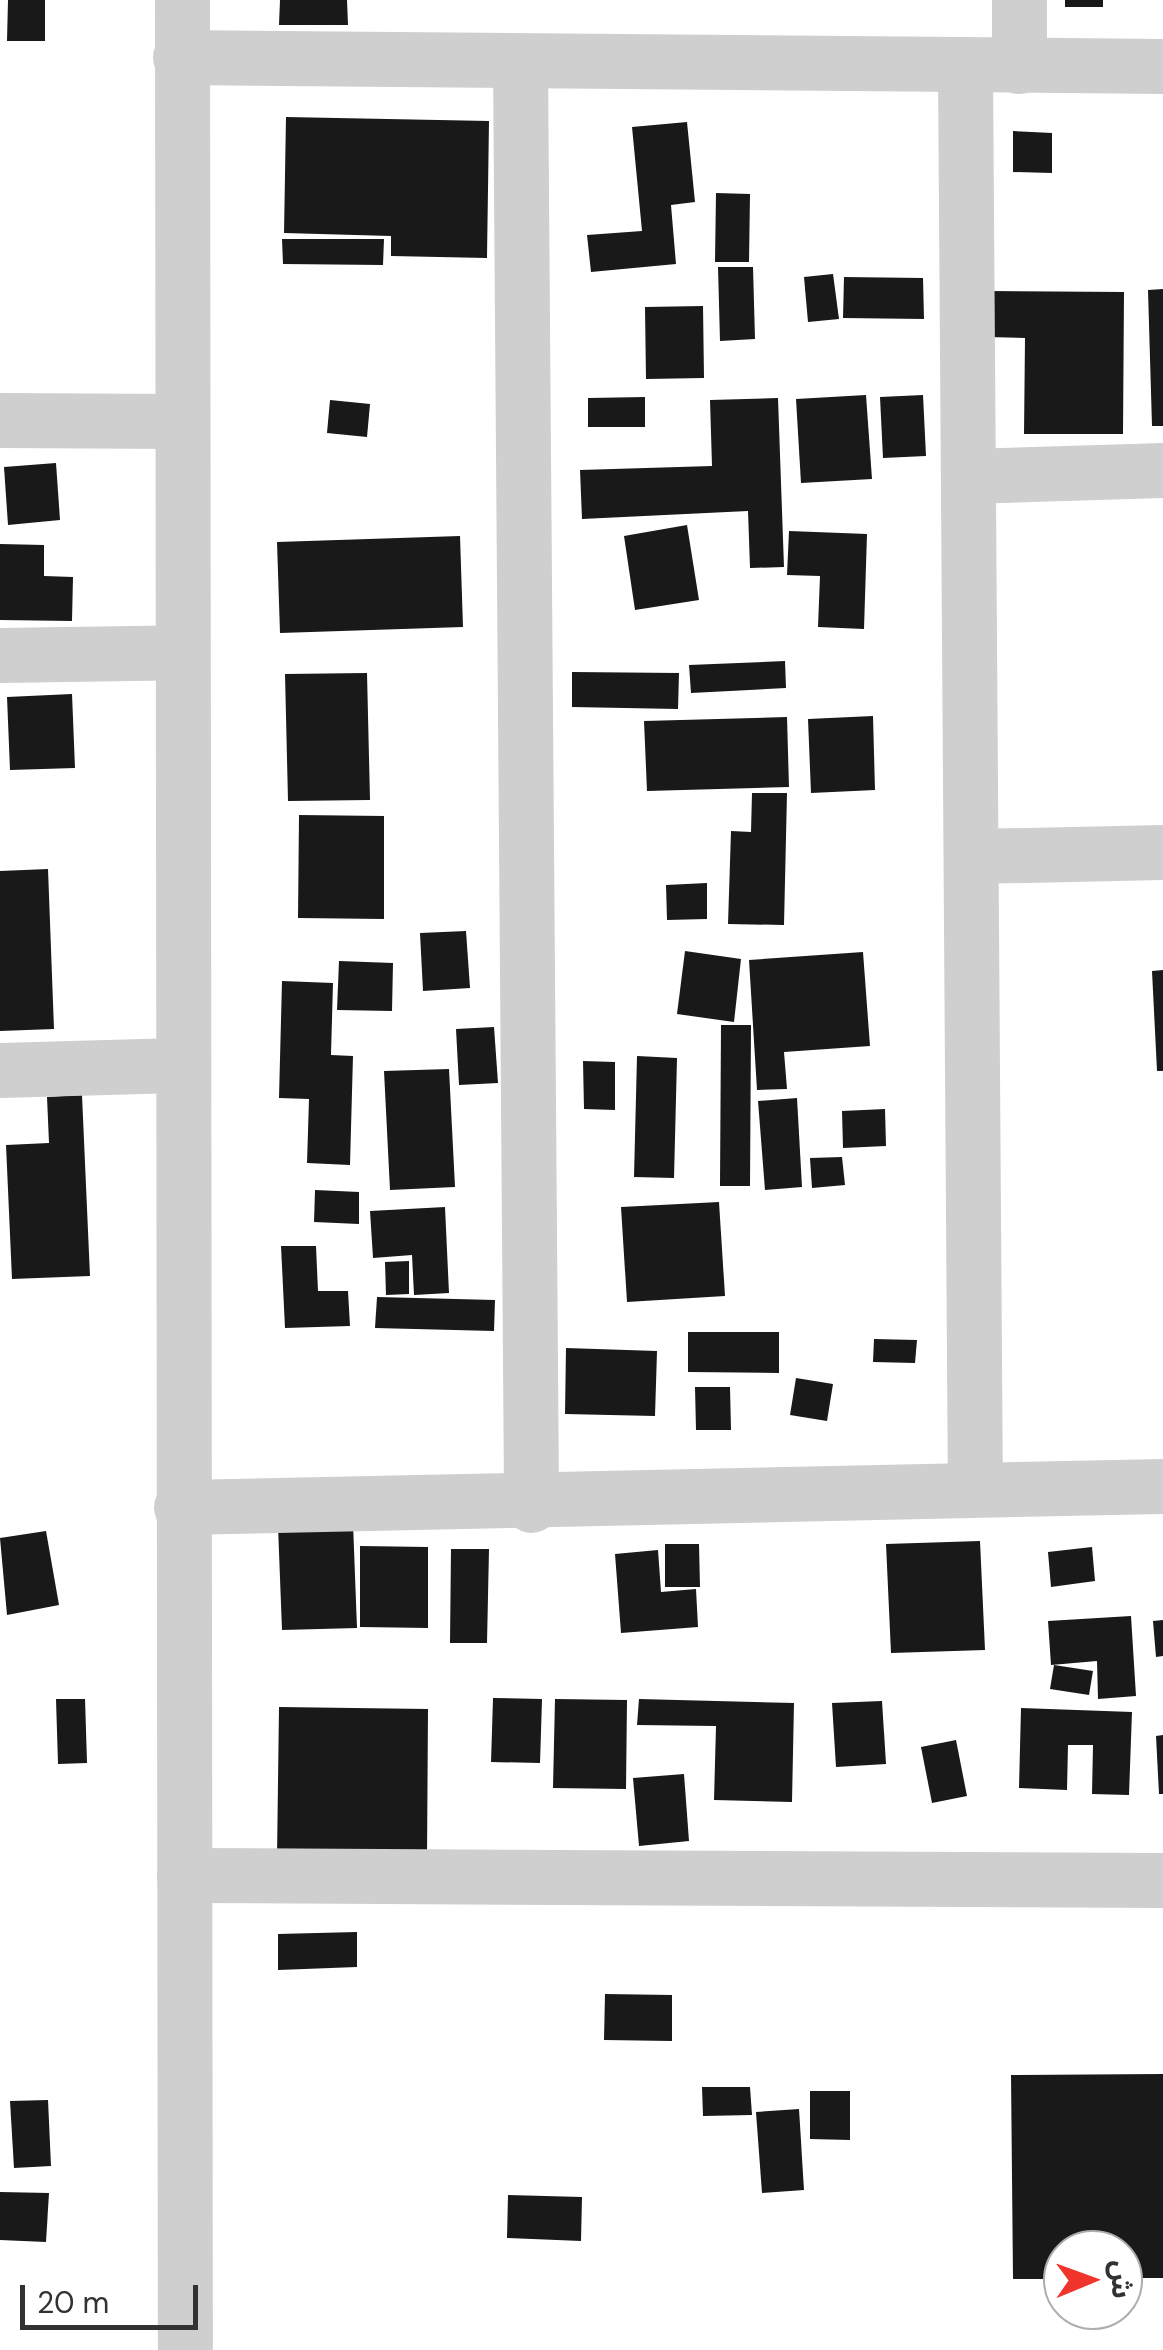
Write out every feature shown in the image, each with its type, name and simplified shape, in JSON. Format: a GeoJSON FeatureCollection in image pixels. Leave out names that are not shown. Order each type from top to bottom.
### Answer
{"type":"FeatureCollection","features":[{"type":"Feature","properties":{"kind":"street"},"geometry":{"type":"LineString","coordinates":[[182,0],[178,1065],[185,2350]]}},
{"type":"Feature","properties":{"kind":"street"},"geometry":{"type":"LineString","coordinates":[[1018,0],[1019,66]]}},
{"type":"Feature","properties":{"kind":"street"},"geometry":{"type":"LineString","coordinates":[[180,57],[1163,66]]}},
{"type":"Feature","properties":{"kind":"street"},"geometry":{"type":"LineString","coordinates":[[520,62],[531,1505]]}},
{"type":"Feature","properties":{"kind":"street"},"geometry":{"type":"LineString","coordinates":[[965,67],[975,856],[975,1488]]}},
{"type":"Feature","properties":{"kind":"street"},"geometry":{"type":"LineString","coordinates":[[0,420],[180,422]]}},
{"type":"Feature","properties":{"kind":"street"},"geometry":{"type":"LineString","coordinates":[[969,476],[1163,470]]}},
{"type":"Feature","properties":{"kind":"street"},"geometry":{"type":"LineString","coordinates":[[0,655],[182,652]]}},
{"type":"Feature","properties":{"kind":"street"},"geometry":{"type":"LineString","coordinates":[[975,856],[1163,852]]}},
{"type":"Feature","properties":{"kind":"street"},"geometry":{"type":"LineString","coordinates":[[0,1070],[178,1065]]}},
{"type":"Feature","properties":{"kind":"street"},"geometry":{"type":"LineString","coordinates":[[181,1506],[531,1505],[975,1488],[1163,1486]]}},
{"type":"Feature","properties":{"kind":"street"},"geometry":{"type":"LineString","coordinates":[[184,1875],[1163,1880]]}},
{"type":"Feature","properties":{"kind":"building"},"geometry":{"type":"Polygon","coordinates":[[[8,0],[45,0],[45,41],[7,41],[8,0]]]}},
{"type":"Feature","properties":{"kind":"building"},"geometry":{"type":"Polygon","coordinates":[[[280,0],[347,0],[348,25],[279,25],[280,0]]]}},
{"type":"Feature","properties":{"kind":"building"},"geometry":{"type":"Polygon","coordinates":[[[1065,0],[1103,0],[1103,7],[1065,7],[1065,0]]]}},
{"type":"Feature","properties":{"kind":"building"},"geometry":{"type":"Polygon","coordinates":[[[286,117],[489,121],[487,258],[391,256],[391,236],[284,233],[286,117]]]}},
{"type":"Feature","properties":{"kind":"building"},"geometry":{"type":"Polygon","coordinates":[[[687,122],[695,202],[671,205],[676,264],[591,272],[587,235],[642,231],[632,127],[687,122]]]}},
{"type":"Feature","properties":{"kind":"building"},"geometry":{"type":"Polygon","coordinates":[[[1013,131],[1052,133],[1052,173],[1013,172],[1013,131]]]}},
{"type":"Feature","properties":{"kind":"building"},"geometry":{"type":"Polygon","coordinates":[[[716,193],[750,194],[749,262],[715,262],[716,193]]]}},
{"type":"Feature","properties":{"kind":"building"},"geometry":{"type":"Polygon","coordinates":[[[282,239],[384,239],[383,265],[283,264],[282,239]]]}},
{"type":"Feature","properties":{"kind":"building"},"geometry":{"type":"Polygon","coordinates":[[[718,267],[753,267],[755,339],[720,341],[718,267]]]}},
{"type":"Feature","properties":{"kind":"building"},"geometry":{"type":"Polygon","coordinates":[[[833,274],[839,319],[808,322],[804,277],[833,274]]]}},
{"type":"Feature","properties":{"kind":"building"},"geometry":{"type":"Polygon","coordinates":[[[844,277],[923,278],[924,319],[843,318],[844,277]]]}},
{"type":"Feature","properties":{"kind":"building"},"geometry":{"type":"Polygon","coordinates":[[[1163,289],[1163,426],[1152,426],[1148,290],[1163,289]]]}},
{"type":"Feature","properties":{"kind":"building"},"geometry":{"type":"Polygon","coordinates":[[[988,291],[1124,292],[1123,434],[1024,434],[1025,338],[987,337],[988,291]]]}},
{"type":"Feature","properties":{"kind":"building"},"geometry":{"type":"Polygon","coordinates":[[[703,306],[704,378],[646,379],[645,307],[703,306]]]}},
{"type":"Feature","properties":{"kind":"building"},"geometry":{"type":"Polygon","coordinates":[[[866,395],[872,479],[801,483],[796,399],[866,395]]]}},
{"type":"Feature","properties":{"kind":"building"},"geometry":{"type":"Polygon","coordinates":[[[923,395],[926,456],[883,458],[880,397],[923,395]]]}},
{"type":"Feature","properties":{"kind":"building"},"geometry":{"type":"Polygon","coordinates":[[[645,397],[645,427],[588,427],[588,398],[645,397]]]}},
{"type":"Feature","properties":{"kind":"building"},"geometry":{"type":"Polygon","coordinates":[[[778,398],[784,567],[750,568],[748,511],[582,519],[580,470],[712,466],[710,400],[778,398]]]}},
{"type":"Feature","properties":{"kind":"building"},"geometry":{"type":"Polygon","coordinates":[[[330,400],[370,404],[367,437],[327,433],[330,400]]]}},
{"type":"Feature","properties":{"kind":"building"},"geometry":{"type":"Polygon","coordinates":[[[56,463],[60,520],[8,525],[4,467],[56,463]]]}},
{"type":"Feature","properties":{"kind":"building"},"geometry":{"type":"Polygon","coordinates":[[[687,525],[699,600],[635,610],[624,536],[687,525]]]}},
{"type":"Feature","properties":{"kind":"building"},"geometry":{"type":"Polygon","coordinates":[[[789,531],[867,534],[864,629],[818,627],[820,576],[787,575],[789,531]]]}},
{"type":"Feature","properties":{"kind":"building"},"geometry":{"type":"Polygon","coordinates":[[[460,536],[463,627],[280,633],[277,542],[460,536]]]}},
{"type":"Feature","properties":{"kind":"building"},"geometry":{"type":"Polygon","coordinates":[[[0,544],[44,545],[44,576],[73,577],[72,621],[0,620],[0,544]]]}},
{"type":"Feature","properties":{"kind":"building"},"geometry":{"type":"Polygon","coordinates":[[[785,661],[786,688],[691,693],[689,665],[785,661]]]}},
{"type":"Feature","properties":{"kind":"building"},"geometry":{"type":"Polygon","coordinates":[[[572,672],[679,673],[678,709],[572,707],[572,672]]]}},
{"type":"Feature","properties":{"kind":"building"},"geometry":{"type":"Polygon","coordinates":[[[367,673],[370,800],[288,801],[285,674],[367,673]]]}},
{"type":"Feature","properties":{"kind":"building"},"geometry":{"type":"Polygon","coordinates":[[[72,694],[75,768],[10,770],[7,697],[72,694]]]}},
{"type":"Feature","properties":{"kind":"building"},"geometry":{"type":"Polygon","coordinates":[[[873,716],[875,790],[811,793],[808,719],[873,716]]]}},
{"type":"Feature","properties":{"kind":"building"},"geometry":{"type":"Polygon","coordinates":[[[787,717],[789,787],[647,791],[644,721],[787,717]]]}},
{"type":"Feature","properties":{"kind":"building"},"geometry":{"type":"Polygon","coordinates":[[[752,793],[787,793],[784,925],[728,924],[731,831],[751,832],[752,793]]]}},
{"type":"Feature","properties":{"kind":"building"},"geometry":{"type":"Polygon","coordinates":[[[299,815],[384,816],[384,919],[298,918],[299,815]]]}},
{"type":"Feature","properties":{"kind":"building"},"geometry":{"type":"Polygon","coordinates":[[[48,869],[54,1029],[0,1031],[0,871],[48,869]]]}},
{"type":"Feature","properties":{"kind":"building"},"geometry":{"type":"Polygon","coordinates":[[[707,883],[707,919],[667,920],[666,885],[707,883]]]}},
{"type":"Feature","properties":{"kind":"building"},"geometry":{"type":"Polygon","coordinates":[[[466,931],[470,988],[423,991],[420,933],[466,931]]]}},
{"type":"Feature","properties":{"kind":"building"},"geometry":{"type":"Polygon","coordinates":[[[685,951],[741,959],[734,1022],[677,1014],[685,951]]]}},
{"type":"Feature","properties":{"kind":"building"},"geometry":{"type":"Polygon","coordinates":[[[863,952],[870,1046],[784,1052],[787,1089],[757,1090],[749,960],[863,952]]]}},
{"type":"Feature","properties":{"kind":"building"},"geometry":{"type":"Polygon","coordinates":[[[339,961],[393,963],[392,1011],[337,1010],[339,961]]]}},
{"type":"Feature","properties":{"kind":"building"},"geometry":{"type":"Polygon","coordinates":[[[1163,970],[1163,1071],[1157,1071],[1152,971],[1163,970]]]}},
{"type":"Feature","properties":{"kind":"building"},"geometry":{"type":"Polygon","coordinates":[[[282,981],[333,983],[331,1055],[353,1056],[350,1165],[307,1163],[309,1099],[279,1098],[282,981]]]}},
{"type":"Feature","properties":{"kind":"building"},"geometry":{"type":"Polygon","coordinates":[[[721,1025],[751,1025],[750,1186],[720,1186],[721,1025]]]}},
{"type":"Feature","properties":{"kind":"building"},"geometry":{"type":"Polygon","coordinates":[[[494,1027],[498,1083],[459,1085],[456,1029],[494,1027]]]}},
{"type":"Feature","properties":{"kind":"building"},"geometry":{"type":"Polygon","coordinates":[[[637,1056],[677,1058],[674,1178],[634,1177],[637,1056]]]}},
{"type":"Feature","properties":{"kind":"building"},"geometry":{"type":"Polygon","coordinates":[[[583,1061],[615,1062],[615,1110],[584,1109],[583,1061]]]}},
{"type":"Feature","properties":{"kind":"building"},"geometry":{"type":"Polygon","coordinates":[[[449,1069],[455,1187],[390,1190],[384,1071],[449,1069]]]}},
{"type":"Feature","properties":{"kind":"building"},"geometry":{"type":"Polygon","coordinates":[[[82,1095],[90,1276],[12,1279],[6,1145],[49,1143],[47,1097],[82,1095]]]}},
{"type":"Feature","properties":{"kind":"building"},"geometry":{"type":"Polygon","coordinates":[[[797,1098],[802,1187],[765,1190],[758,1101],[797,1098]]]}},
{"type":"Feature","properties":{"kind":"building"},"geometry":{"type":"Polygon","coordinates":[[[885,1109],[886,1146],[843,1148],[842,1111],[885,1109]]]}},
{"type":"Feature","properties":{"kind":"building"},"geometry":{"type":"Polygon","coordinates":[[[842,1157],[845,1185],[812,1188],[810,1158],[842,1157]]]}},
{"type":"Feature","properties":{"kind":"building"},"geometry":{"type":"Polygon","coordinates":[[[315,1190],[359,1192],[359,1224],[314,1222],[315,1190]]]}},
{"type":"Feature","properties":{"kind":"building"},"geometry":{"type":"Polygon","coordinates":[[[719,1202],[725,1296],[627,1302],[621,1207],[719,1202]]]}},
{"type":"Feature","properties":{"kind":"building"},"geometry":{"type":"Polygon","coordinates":[[[445,1207],[449,1293],[414,1295],[412,1255],[373,1258],[370,1211],[445,1207]]]}},
{"type":"Feature","properties":{"kind":"building"},"geometry":{"type":"Polygon","coordinates":[[[281,1246],[316,1246],[318,1291],[348,1291],[350,1326],[285,1328],[281,1246]]]}},
{"type":"Feature","properties":{"kind":"building"},"geometry":{"type":"Polygon","coordinates":[[[409,1261],[409,1294],[386,1295],[385,1262],[409,1261]]]}},
{"type":"Feature","properties":{"kind":"building"},"geometry":{"type":"Polygon","coordinates":[[[377,1297],[495,1300],[494,1331],[375,1328],[377,1297]]]}},
{"type":"Feature","properties":{"kind":"building"},"geometry":{"type":"Polygon","coordinates":[[[688,1332],[779,1332],[779,1373],[688,1372],[688,1332]]]}},
{"type":"Feature","properties":{"kind":"building"},"geometry":{"type":"Polygon","coordinates":[[[874,1339],[917,1340],[915,1363],[873,1362],[874,1339]]]}},
{"type":"Feature","properties":{"kind":"building"},"geometry":{"type":"Polygon","coordinates":[[[566,1348],[657,1351],[655,1416],[565,1414],[566,1348]]]}},
{"type":"Feature","properties":{"kind":"building"},"geometry":{"type":"Polygon","coordinates":[[[796,1378],[833,1384],[827,1421],[790,1415],[796,1378]]]}},
{"type":"Feature","properties":{"kind":"building"},"geometry":{"type":"Polygon","coordinates":[[[695,1387],[730,1387],[731,1430],[696,1430],[695,1387]]]}},
{"type":"Feature","properties":{"kind":"building"},"geometry":{"type":"Polygon","coordinates":[[[353,1523],[357,1628],[282,1630],[278,1526],[353,1523]]]}},
{"type":"Feature","properties":{"kind":"building"},"geometry":{"type":"Polygon","coordinates":[[[46,1531],[59,1605],[7,1615],[0,1538],[46,1531]]]}},
{"type":"Feature","properties":{"kind":"building"},"geometry":{"type":"Polygon","coordinates":[[[980,1541],[985,1650],[891,1653],[886,1544],[980,1541]]]}},
{"type":"Feature","properties":{"kind":"building"},"geometry":{"type":"Polygon","coordinates":[[[665,1544],[699,1544],[700,1587],[665,1587],[665,1544]]]}},
{"type":"Feature","properties":{"kind":"building"},"geometry":{"type":"Polygon","coordinates":[[[360,1546],[428,1547],[428,1628],[360,1627],[360,1546]]]}},
{"type":"Feature","properties":{"kind":"building"},"geometry":{"type":"Polygon","coordinates":[[[1092,1547],[1095,1581],[1051,1587],[1048,1552],[1092,1547]]]}},
{"type":"Feature","properties":{"kind":"building"},"geometry":{"type":"Polygon","coordinates":[[[451,1549],[489,1549],[487,1643],[450,1643],[451,1549]]]}},
{"type":"Feature","properties":{"kind":"building"},"geometry":{"type":"Polygon","coordinates":[[[658,1550],[661,1592],[696,1589],[698,1627],[621,1633],[615,1554],[658,1550]]]}},
{"type":"Feature","properties":{"kind":"building"},"geometry":{"type":"Polygon","coordinates":[[[1131,1616],[1136,1696],[1098,1699],[1097,1661],[1051,1665],[1048,1621],[1131,1616]]]}},
{"type":"Feature","properties":{"kind":"building"},"geometry":{"type":"Polygon","coordinates":[[[1163,1620],[1163,1656],[1156,1657],[1153,1621],[1163,1620]]]}},
{"type":"Feature","properties":{"kind":"building"},"geometry":{"type":"Polygon","coordinates":[[[1054,1665],[1093,1671],[1089,1695],[1050,1689],[1054,1665]]]}},
{"type":"Feature","properties":{"kind":"building"},"geometry":{"type":"Polygon","coordinates":[[[493,1698],[542,1699],[540,1763],[491,1762],[493,1698]]]}},
{"type":"Feature","properties":{"kind":"building"},"geometry":{"type":"Polygon","coordinates":[[[56,1699],[85,1699],[87,1763],[58,1764],[56,1699]]]}},
{"type":"Feature","properties":{"kind":"building"},"geometry":{"type":"Polygon","coordinates":[[[555,1699],[627,1700],[626,1789],[553,1788],[555,1699]]]}},
{"type":"Feature","properties":{"kind":"building"},"geometry":{"type":"Polygon","coordinates":[[[639,1699],[794,1703],[792,1802],[714,1800],[716,1726],[637,1725],[639,1699]]]}},
{"type":"Feature","properties":{"kind":"building"},"geometry":{"type":"Polygon","coordinates":[[[882,1701],[886,1764],[836,1767],[832,1703],[882,1701]]]}},
{"type":"Feature","properties":{"kind":"building"},"geometry":{"type":"Polygon","coordinates":[[[279,1707],[428,1709],[427,1859],[277,1858],[279,1707]]]}},
{"type":"Feature","properties":{"kind":"building"},"geometry":{"type":"Polygon","coordinates":[[[1021,1708],[1132,1712],[1129,1795],[1092,1794],[1093,1745],[1068,1745],[1067,1790],[1019,1788],[1021,1708]]]}},
{"type":"Feature","properties":{"kind":"building"},"geometry":{"type":"Polygon","coordinates":[[[1163,1735],[1163,1794],[1159,1794],[1156,1736],[1163,1735]]]}},
{"type":"Feature","properties":{"kind":"building"},"geometry":{"type":"Polygon","coordinates":[[[956,1740],[967,1796],[932,1803],[921,1747],[956,1740]]]}},
{"type":"Feature","properties":{"kind":"building"},"geometry":{"type":"Polygon","coordinates":[[[684,1774],[689,1841],[639,1846],[633,1778],[684,1774]]]}},
{"type":"Feature","properties":{"kind":"building"},"geometry":{"type":"Polygon","coordinates":[[[357,1932],[357,1967],[278,1970],[278,1934],[357,1932]]]}},
{"type":"Feature","properties":{"kind":"building"},"geometry":{"type":"Polygon","coordinates":[[[605,1994],[672,1995],[672,2041],[604,2040],[605,1994]]]}},
{"type":"Feature","properties":{"kind":"building"},"geometry":{"type":"Polygon","coordinates":[[[1163,2074],[1163,2278],[1143,2278],[1143,2230],[1043,2230],[1043,2279],[1013,2279],[1011,2075],[1163,2074]]]}},
{"type":"Feature","properties":{"kind":"building"},"geometry":{"type":"Polygon","coordinates":[[[702,2087],[750,2087],[752,2115],[703,2116],[702,2087]]]}},
{"type":"Feature","properties":{"kind":"building"},"geometry":{"type":"Polygon","coordinates":[[[810,2091],[850,2091],[850,2140],[810,2139],[810,2091]]]}},
{"type":"Feature","properties":{"kind":"building"},"geometry":{"type":"Polygon","coordinates":[[[48,2100],[51,2166],[14,2168],[10,2101],[48,2100]]]}},
{"type":"Feature","properties":{"kind":"building"},"geometry":{"type":"Polygon","coordinates":[[[799,2109],[804,2190],[762,2193],[756,2112],[799,2109]]]}},
{"type":"Feature","properties":{"kind":"building"},"geometry":{"type":"Polygon","coordinates":[[[0,2192],[49,2193],[46,2242],[0,2240],[0,2192]]]}},
{"type":"Feature","properties":{"kind":"building"},"geometry":{"type":"Polygon","coordinates":[[[508,2195],[582,2197],[581,2241],[507,2238],[508,2195]]]}}]}
